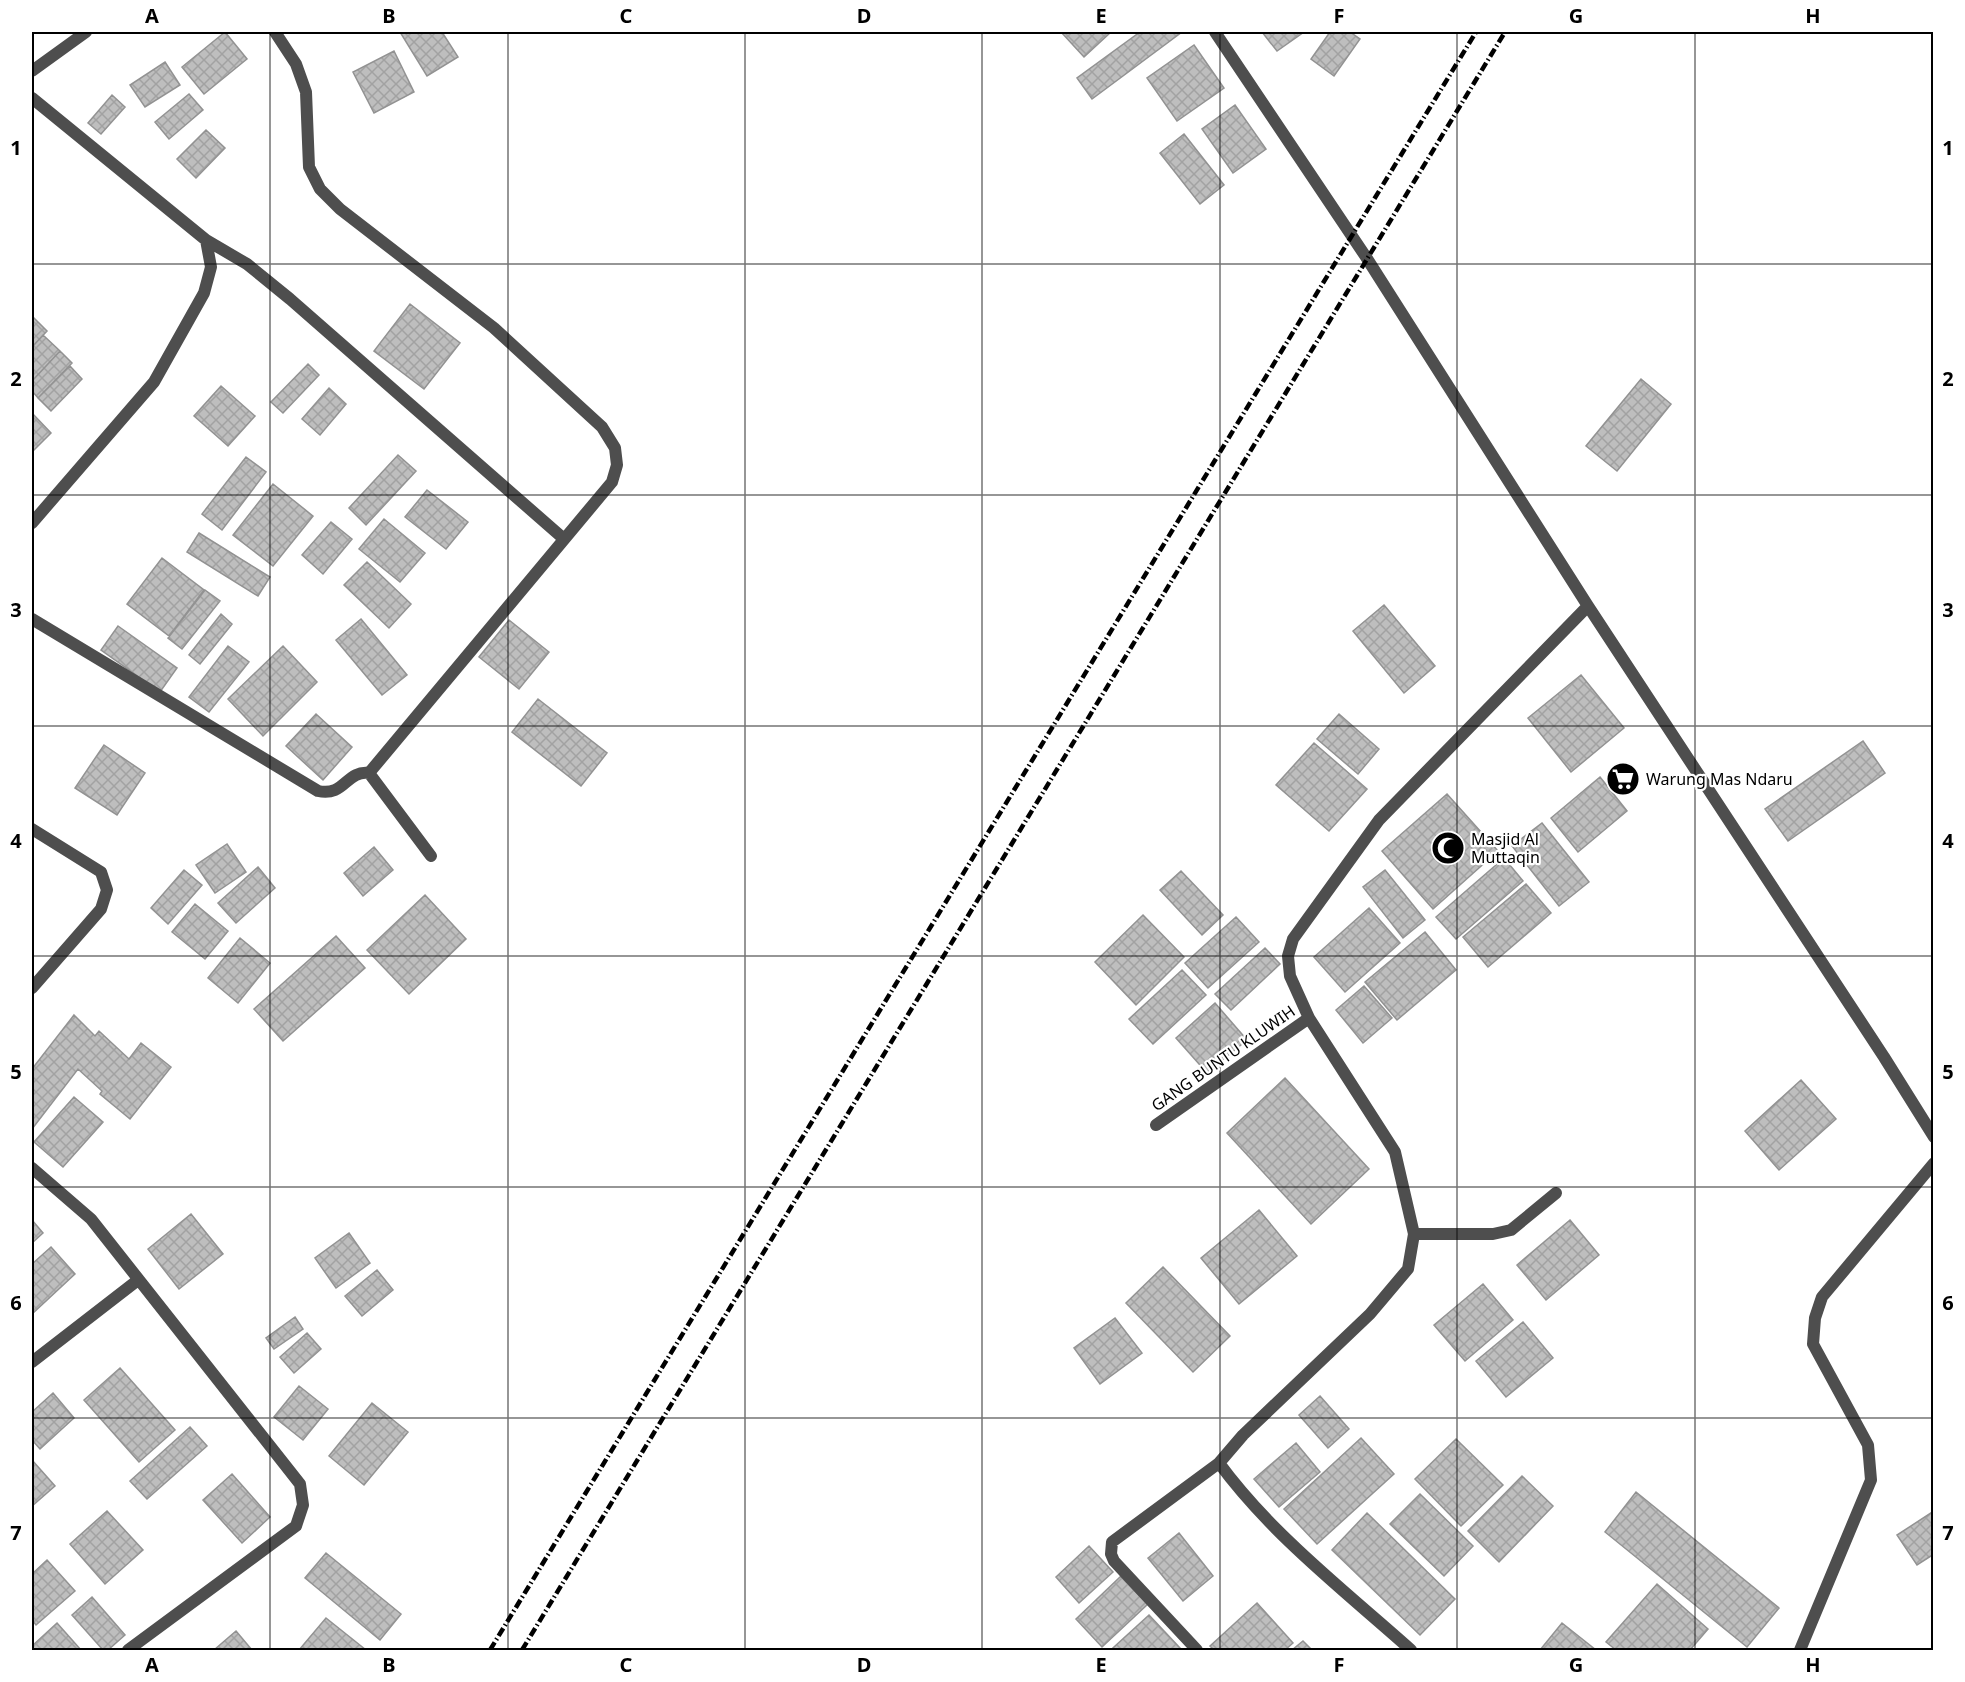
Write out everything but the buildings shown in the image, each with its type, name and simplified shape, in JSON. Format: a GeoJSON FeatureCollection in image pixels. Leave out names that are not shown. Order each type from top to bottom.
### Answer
{"type":"FeatureCollection","features":[{"type":"Feature","properties":{"kind":"street"},"geometry":{"type":"LineString","coordinates":[[32,71],[86,32]]}},
{"type":"Feature","properties":{"kind":"street"},"geometry":{"type":"LineString","coordinates":[[275,32],[296,64],[306,92],[309,167],[320,189],[340,209],[494,328],[602,427],[615,448],[617,465],[612,482],[369,773]]}},
{"type":"Feature","properties":{"kind":"street"},"geometry":{"type":"LineString","coordinates":[[1215,32],[1373,267],[1588,606],[1934,1137]]}},
{"type":"Feature","properties":{"kind":"street"},"geometry":{"type":"LineString","coordinates":[[32,98],[206,240],[247,264],[290,299],[564,539]]}},
{"type":"Feature","properties":{"kind":"street"},"geometry":{"type":"LineString","coordinates":[[32,523],[154,382],[204,293],[211,267],[206,240]]}},
{"type":"Feature","properties":{"kind":"street"},"geometry":{"type":"LineString","coordinates":[[1197,1650],[1114,1561],[1111,1554],[1112,1542],[1219,1463],[1243,1435],[1370,1314],[1408,1269],[1414,1233],[1395,1152],[1309,1018],[1290,976],[1288,956],[1293,939],[1379,820],[1588,606]]}},
{"type":"Feature","properties":{"kind":"street"},"geometry":{"type":"LineString","coordinates":[[32,620],[318,791],[329,793],[339,790],[361,772],[369,773],[431,856]]}},
{"type":"Feature","properties":{"kind":"street"},"geometry":{"type":"LineString","coordinates":[[32,829],[101,872],[107,890],[95,916],[78,937],[59,953],[32,988]]}},
{"type":"Feature","properties":{"kind":"street","name":"GANG BUNTU KLUWIH"},"geometry":{"type":"LineString","coordinates":[[1156,1125],[1309,1018]]}},
{"type":"Feature","properties":{"kind":"street"},"geometry":{"type":"LineString","coordinates":[[1800,1650],[1871,1480],[1868,1445],[1813,1344],[1815,1318],[1822,1297],[1934,1163]]}},
{"type":"Feature","properties":{"kind":"street"},"geometry":{"type":"LineString","coordinates":[[32,1168],[91,1219],[300,1484],[303,1505],[296,1526],[128,1650]]}},
{"type":"Feature","properties":{"kind":"street"},"geometry":{"type":"LineString","coordinates":[[1414,1233],[1493,1234],[1510,1230],[1556,1193]]}},
{"type":"Feature","properties":{"kind":"street"},"geometry":{"type":"LineString","coordinates":[[32,1362],[138,1280]]}},
{"type":"Feature","properties":{"kind":"street"},"geometry":{"type":"LineString","coordinates":[[1219,1463],[1243,1495],[1275,1528],[1411,1650]]}},
{"type":"Feature","properties":{"kind":"railway"},"geometry":{"type":"LineString","coordinates":[[490,1650],[1476,32]]}},
{"type":"Feature","properties":{"kind":"railway"},"geometry":{"type":"LineString","coordinates":[[522,1650],[1505,32]]}},
{"type":"Feature","properties":{"kind":"place","name":"Warung Mas Ndaru"},"geometry":{"type":"Point","coordinates":[1623,779]}},
{"type":"Feature","properties":{"kind":"place","name":"Masjid Al Muttaqin"},"geometry":{"type":"Point","coordinates":[1448,848]}}]}
